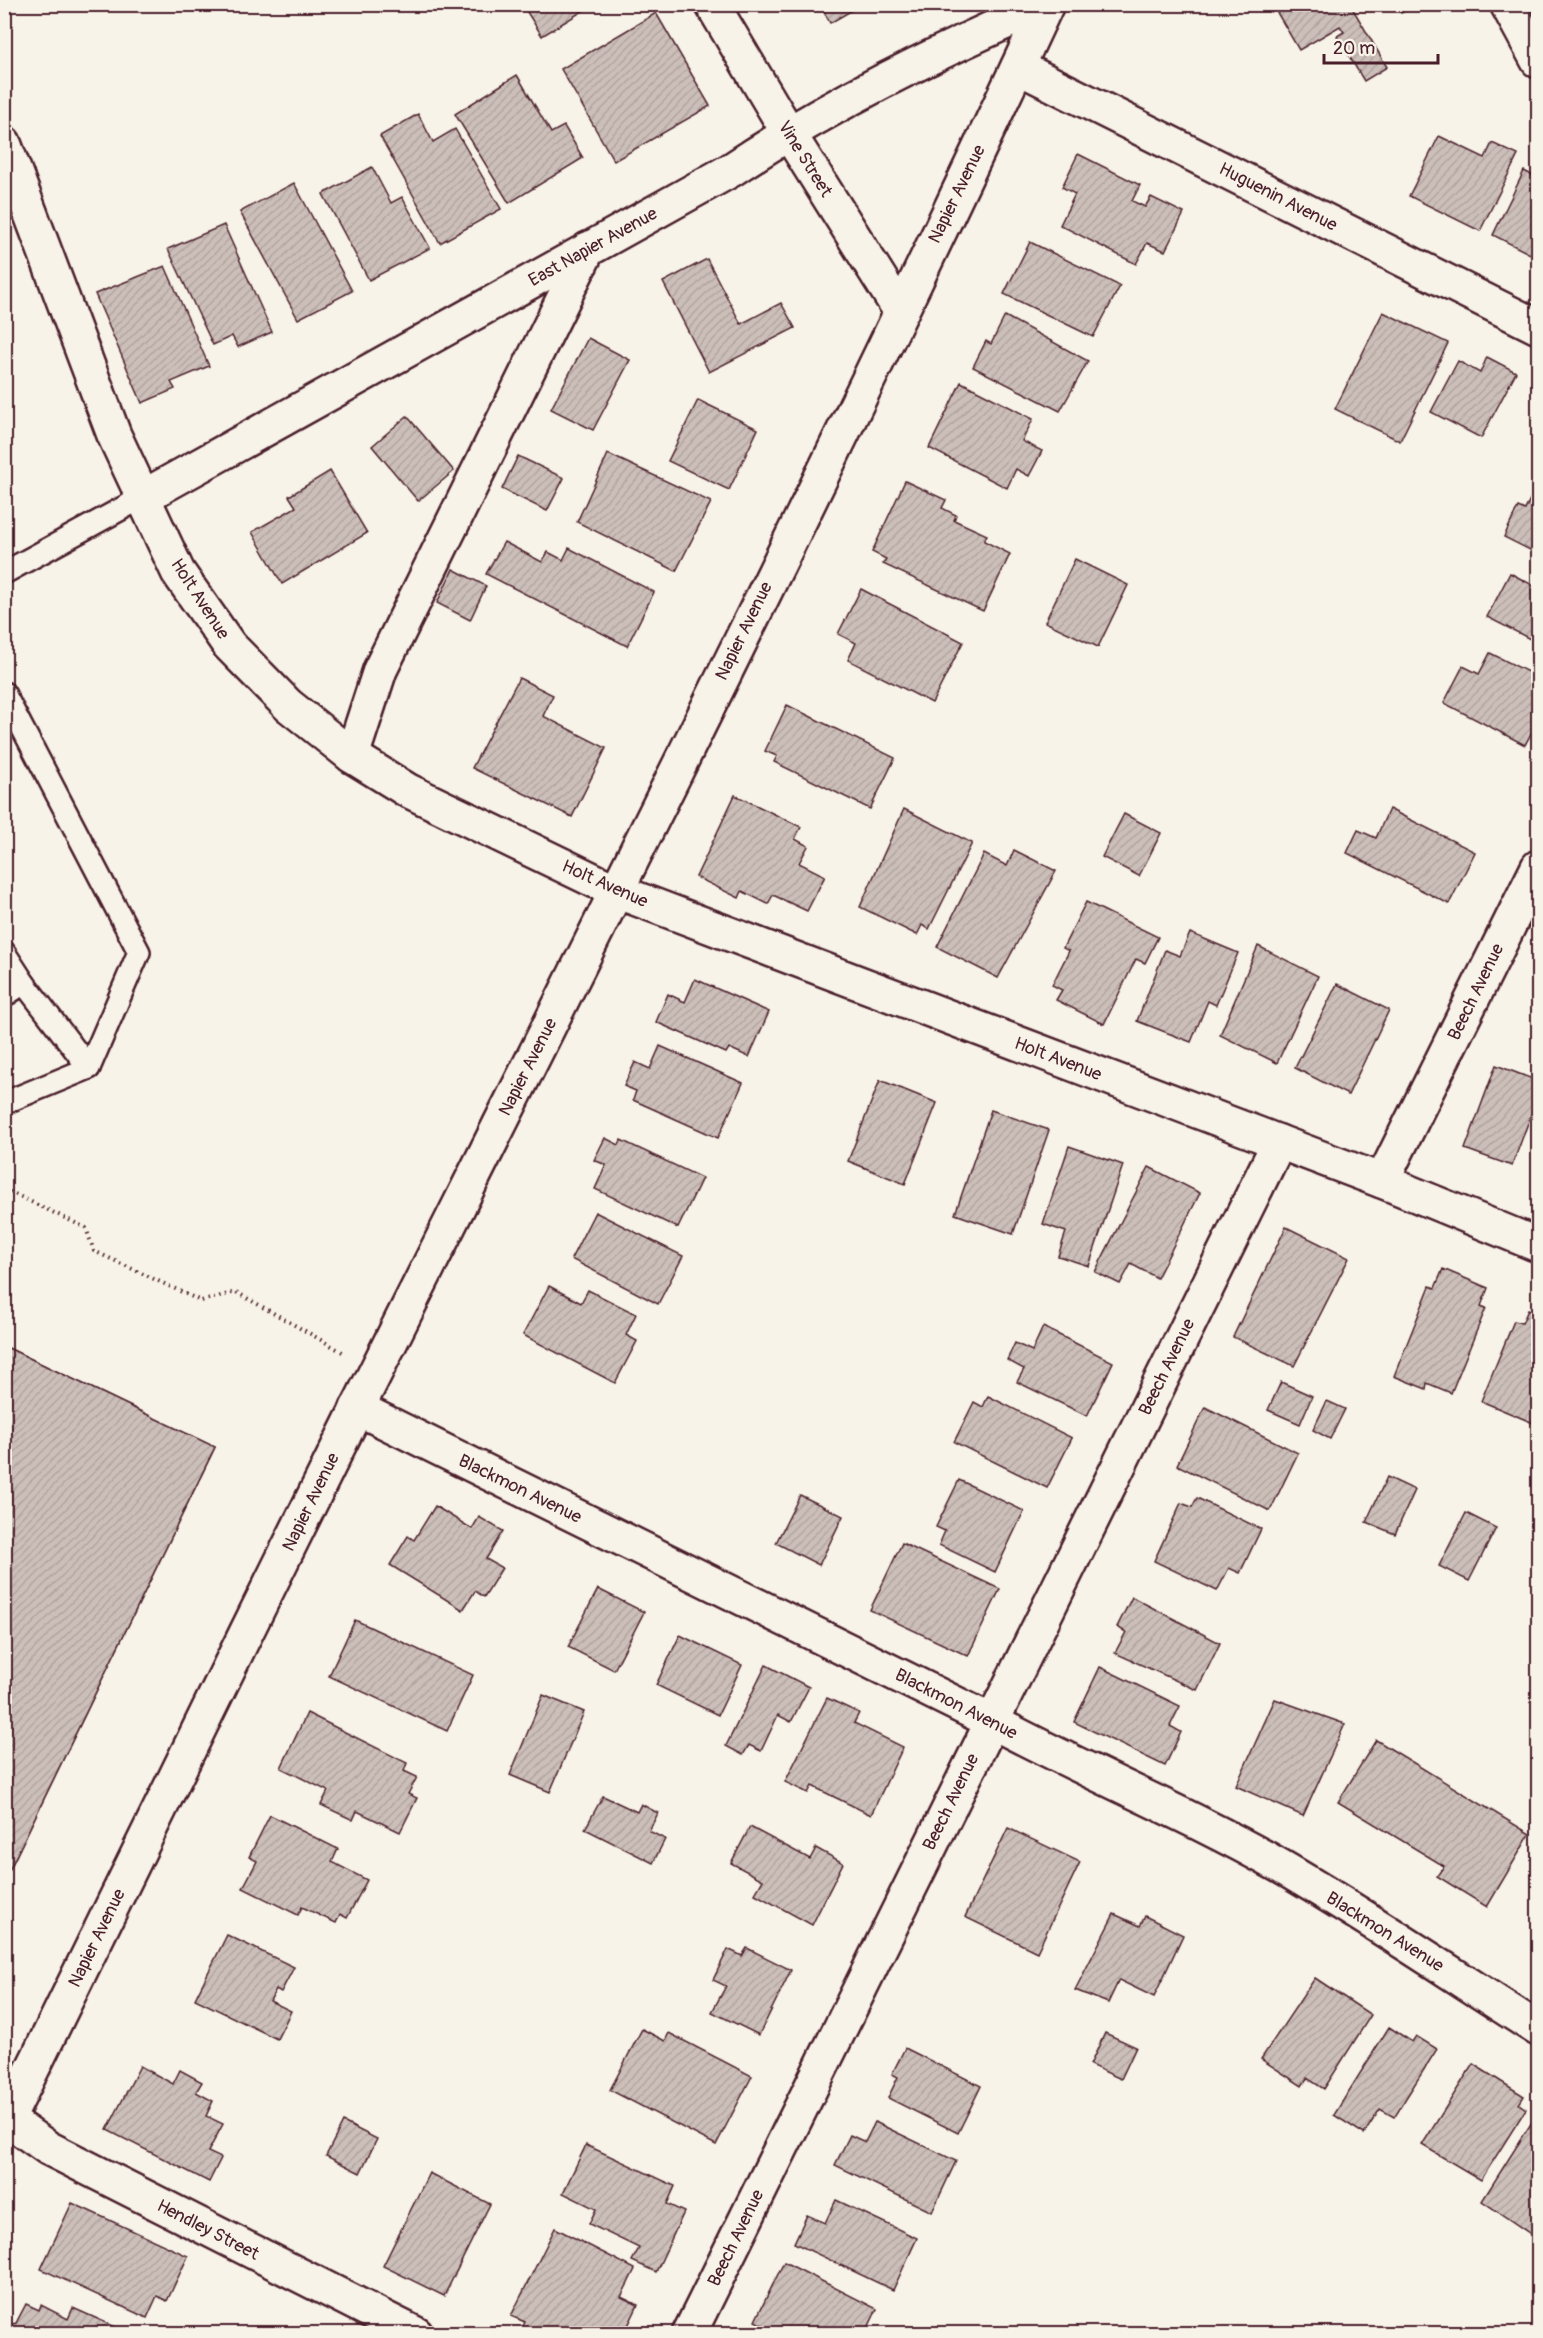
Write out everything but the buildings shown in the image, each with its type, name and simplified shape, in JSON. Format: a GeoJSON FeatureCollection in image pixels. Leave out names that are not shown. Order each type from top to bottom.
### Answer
{"type":"FeatureCollection","features":[{"type":"Feature","properties":{"kind":"street","name":"Vine Street"},"geometry":{"type":"LineString","coordinates":[[712,4],[788,132],[901,312]]}},
{"type":"Feature","properties":{"kind":"street","name":"East Napier Avenue"},"geometry":{"type":"LineString","coordinates":[[143,497],[731,170],[788,132],[952,45],[1047,4]]}},
{"type":"Feature","properties":{"kind":"street","name":"Napier Avenue"},"geometry":{"type":"LineString","coordinates":[[6,2121],[901,312],[1047,4]]}},
{"type":"Feature","properties":{"kind":"street"},"geometry":{"type":"LineString","coordinates":[[1507,4],[1539,61]]}},
{"type":"Feature","properties":{"kind":"street","name":"Huguenin Avenue"},"geometry":{"type":"LineString","coordinates":[[1018,67],[1539,327]]}},
{"type":"Feature","properties":{"kind":"street","name":"Holt Avenue"},"geometry":{"type":"LineString","coordinates":[[4,143],[114,435],[178,572],[229,645],[288,705],[352,756],[407,790],[616,891],[1382,1181],[1539,1245]]}},
{"type":"Feature","properties":{"kind":"street"},"geometry":{"type":"LineString","coordinates":[[352,756],[381,670],[588,249]]}},
{"type":"Feature","properties":{"kind":"street","name":"Beech Avenue"},"geometry":{"type":"LineString","coordinates":[[1382,1181],[1539,867]]}},
{"type":"Feature","properties":{"kind":"street","name":"Beech Avenue"},"geometry":{"type":"LineString","coordinates":[[689,2334],[1279,1142]]}},
{"type":"Feature","properties":{"kind":"street","name":"Blackmon Avenue"},"geometry":{"type":"LineString","coordinates":[[357,1408],[991,1721],[1064,1760],[1172,1809],[1280,1866],[1539,2029]]}},
{"type":"Feature","properties":{"kind":"street","name":"Hendley Street"},"geometry":{"type":"LineString","coordinates":[[6,2121],[48,2148],[416,2334]]}},
{"type":"Feature","properties":{"kind":"lane"},"geometry":{"type":"LineString","coordinates":[[4,573],[143,497]]}},
{"type":"Feature","properties":{"kind":"lane"},"geometry":{"type":"LineString","coordinates":[[4,693],[139,952],[89,1068],[4,1103]]}},
{"type":"Feature","properties":{"kind":"lane"},"geometry":{"type":"LineString","coordinates":[[4,952],[24,983],[89,1068]]}},
{"type":"Feature","properties":{"kind":"lane"},"geometry":{"type":"LineString","coordinates":[[4,996],[24,983]]}},
{"type":"Feature","properties":{"kind":"path"},"geometry":{"type":"LineString","coordinates":[[4,1189],[86,1228],[94,1251],[201,1301],[236,1292],[376,1371]]}}]}
